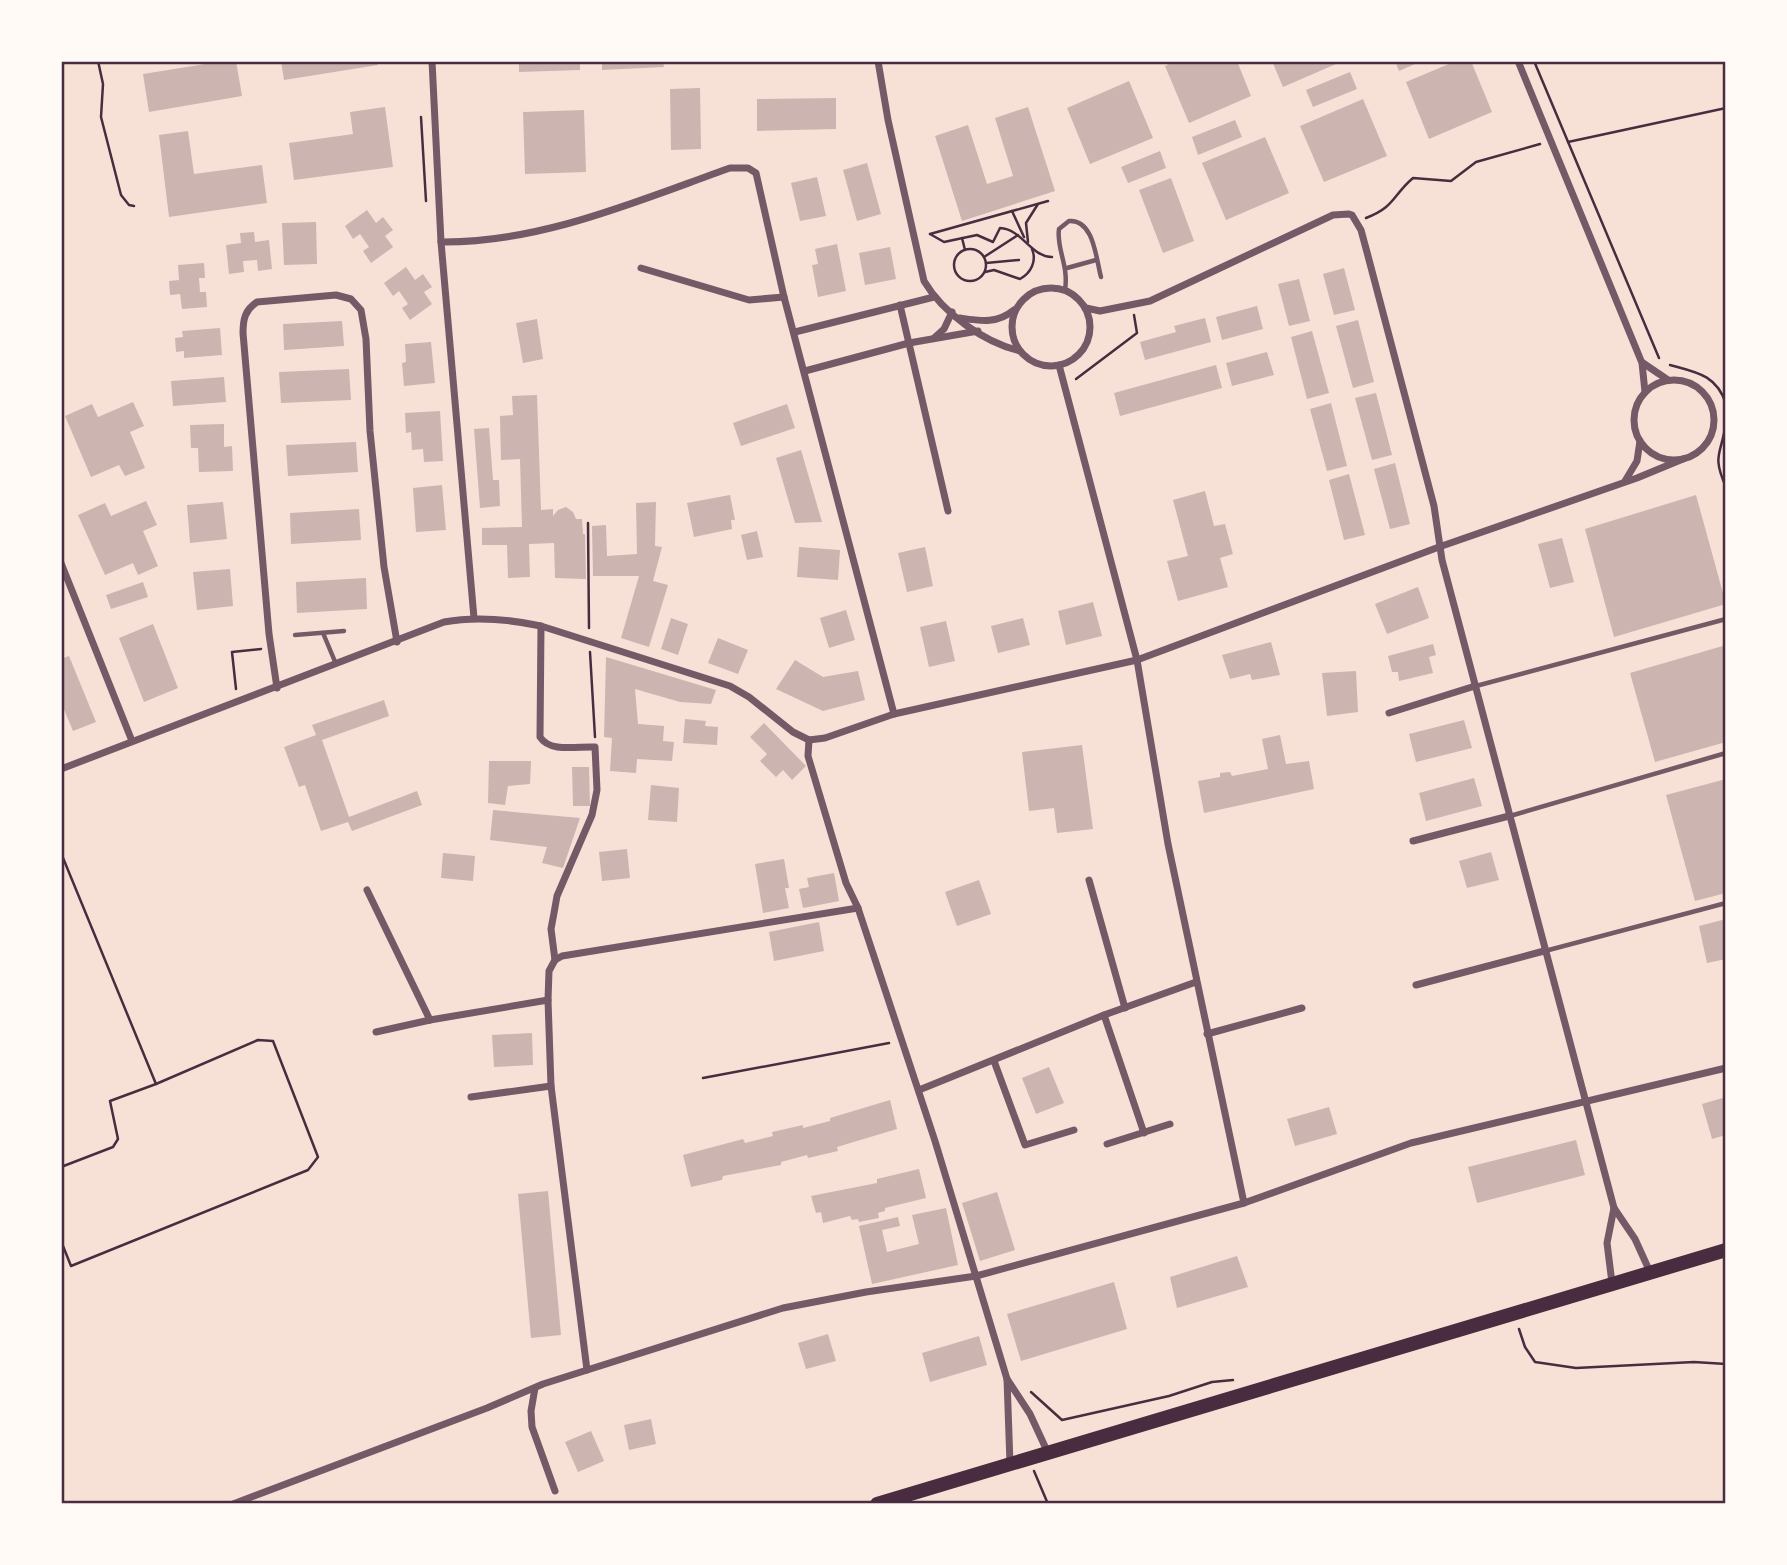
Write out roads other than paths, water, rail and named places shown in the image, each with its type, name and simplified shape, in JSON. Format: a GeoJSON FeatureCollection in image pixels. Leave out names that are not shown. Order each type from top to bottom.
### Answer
{"type":"FeatureCollection","features":[{"type":"Feature","properties":{"kind":"main road"},"geometry":{"type":"LineString","coordinates":[[877,1504],[1726,1250]]}},
{"type":"Feature","properties":{"kind":"street"},"geometry":{"type":"LineString","coordinates":[[432,61],[441,242],[474,618]]}},
{"type":"Feature","properties":{"kind":"street"},"geometry":{"type":"LineString","coordinates":[[878,61],[913,239],[924,281],[934,297],[956,315],[1006,347],[1020,351]]}},
{"type":"Feature","properties":{"kind":"street"},"geometry":{"type":"LineString","coordinates":[[1518,61],[1642,363],[1646,392]]}},
{"type":"Feature","properties":{"kind":"street"},"geometry":{"type":"LineString","coordinates":[[441,242],[479,241],[553,228],[730,168],[748,168],[756,173],[784,297],[894,714]]}},
{"type":"Feature","properties":{"kind":"street"},"geometry":{"type":"LineString","coordinates":[[1086,308],[1100,311],[1150,301],[1333,215],[1349,214],[1356,221],[1368,256],[1434,506],[1439,547],[1614,1208],[1635,1238],[1650,1272]]}},
{"type":"Feature","properties":{"kind":"street"},"geometry":{"type":"LineString","coordinates":[[641,268],[749,300],[784,297]]}},
{"type":"Feature","properties":{"kind":"street"},"geometry":{"type":"LineString","coordinates":[[956,315],[993,321],[1004,318],[1029,294],[1056,288],[1065,290],[1086,308],[1090,326],[1087,344],[1076,358],[1059,365],[1033,362],[1015,343],[1012,325],[1017,308]]}},
{"type":"Feature","properties":{"kind":"street"},"geometry":{"type":"LineString","coordinates":[[277,688],[253,465],[243,318],[257,302],[336,295],[351,299],[361,310],[373,458],[388,596],[397,642]]}},
{"type":"Feature","properties":{"kind":"street"},"geometry":{"type":"LineString","coordinates":[[795,332],[934,297]]}},
{"type":"Feature","properties":{"kind":"street"},"geometry":{"type":"LineString","coordinates":[[900,305],[948,511]]}},
{"type":"Feature","properties":{"kind":"street"},"geometry":{"type":"LineString","coordinates":[[933,338],[956,315]]}},
{"type":"Feature","properties":{"kind":"street"},"geometry":{"type":"LineString","coordinates":[[805,371],[909,343],[978,331]]}},
{"type":"Feature","properties":{"kind":"street"},"geometry":{"type":"LineString","coordinates":[[1642,363],[1669,380]]}},
{"type":"Feature","properties":{"kind":"street"},"geometry":{"type":"LineString","coordinates":[[1059,365],[1137,660],[1168,844],[1244,1203]]}},
{"type":"Feature","properties":{"kind":"street"},"geometry":{"type":"LineString","coordinates":[[61,769],[444,622],[474,618],[541,626],[730,686],[749,697],[793,732],[809,740],[825,738],[894,714],[1137,660],[1683,459],[1698,452],[1707,443],[1713,431],[1714,418],[1704,393],[1682,380],[1669,380],[1656,384],[1638,403],[1634,415],[1635,429],[1640,441],[1649,451],[1660,457],[1683,459]]}},
{"type":"Feature","properties":{"kind":"street"},"geometry":{"type":"LineString","coordinates":[[1624,481],[1637,461],[1640,441]]}},
{"type":"Feature","properties":{"kind":"street"},"geometry":{"type":"LineString","coordinates":[[61,563],[132,741]]}},
{"type":"Feature","properties":{"kind":"street"},"geometry":{"type":"LineString","coordinates":[[541,626],[540,737],[544,743],[553,746],[595,747],[597,790],[592,815],[557,896],[551,929],[555,960]]}},
{"type":"Feature","properties":{"kind":"street"},"geometry":{"type":"LineString","coordinates":[[1389,713],[1475,686]]}},
{"type":"Feature","properties":{"kind":"street"},"geometry":{"type":"LineString","coordinates":[[809,740],[808,756],[846,883],[858,908],[919,1090],[1008,1380],[1010,1465]]}},
{"type":"Feature","properties":{"kind":"street"},"geometry":{"type":"LineString","coordinates":[[1413,841],[1509,816]]}},
{"type":"Feature","properties":{"kind":"street"},"geometry":{"type":"LineString","coordinates":[[1089,880],[1125,1008]]}},
{"type":"Feature","properties":{"kind":"street"},"geometry":{"type":"LineString","coordinates":[[368,890],[430,1020]]}},
{"type":"Feature","properties":{"kind":"street"},"geometry":{"type":"LineString","coordinates":[[587,1370],[551,1086],[548,1000],[549,971],[555,960],[562,956],[858,908]]}},
{"type":"Feature","properties":{"kind":"street"},"geometry":{"type":"LineString","coordinates":[[1416,985],[1544,951]]}},
{"type":"Feature","properties":{"kind":"street"},"geometry":{"type":"LineString","coordinates":[[919,1090],[1104,1015],[1196,982]]}},
{"type":"Feature","properties":{"kind":"street"},"geometry":{"type":"LineString","coordinates":[[376,1032],[548,1000]]}},
{"type":"Feature","properties":{"kind":"street"},"geometry":{"type":"LineString","coordinates":[[1208,1034],[1302,1008]]}},
{"type":"Feature","properties":{"kind":"street"},"geometry":{"type":"LineString","coordinates":[[1104,1015],[1144,1133]]}},
{"type":"Feature","properties":{"kind":"street"},"geometry":{"type":"LineString","coordinates":[[994,1060],[1024,1145],[1074,1130]]}},
{"type":"Feature","properties":{"kind":"street"},"geometry":{"type":"LineString","coordinates":[[233,1504],[535,1388],[783,1308],[866,1292],[976,1276],[1244,1203],[1411,1143],[1726,1068]]}},
{"type":"Feature","properties":{"kind":"street"},"geometry":{"type":"LineString","coordinates":[[471,1097],[551,1086]]}},
{"type":"Feature","properties":{"kind":"street"},"geometry":{"type":"LineString","coordinates":[[1107,1144],[1170,1124]]}},
{"type":"Feature","properties":{"kind":"street"},"geometry":{"type":"LineString","coordinates":[[1612,1283],[1607,1243],[1614,1208]]}},
{"type":"Feature","properties":{"kind":"street"},"geometry":{"type":"LineString","coordinates":[[1008,1380],[1030,1414],[1048,1454]]}},
{"type":"Feature","properties":{"kind":"street"},"geometry":{"type":"LineString","coordinates":[[535,1388],[531,1411],[532,1427],[555,1491]]}},
{"type":"Feature","properties":{"kind":"lane"},"geometry":{"type":"LineString","coordinates":[[1065,290],[1067,268],[1058,235],[1059,229],[1069,221],[1075,220],[1088,230],[1101,277]]}},
{"type":"Feature","properties":{"kind":"lane"},"geometry":{"type":"LineString","coordinates":[[1067,268],[1096,260]]}},
{"type":"Feature","properties":{"kind":"lane"},"geometry":{"type":"LineString","coordinates":[[1475,686],[1726,619]]}},
{"type":"Feature","properties":{"kind":"lane"},"geometry":{"type":"LineString","coordinates":[[295,635],[344,631]]}},
{"type":"Feature","properties":{"kind":"lane"},"geometry":{"type":"LineString","coordinates":[[323,633],[337,665]]}},
{"type":"Feature","properties":{"kind":"lane"},"geometry":{"type":"LineString","coordinates":[[1509,816],[1726,753]]}},
{"type":"Feature","properties":{"kind":"lane"},"geometry":{"type":"LineString","coordinates":[[1544,951],[1726,903]]}}]}
